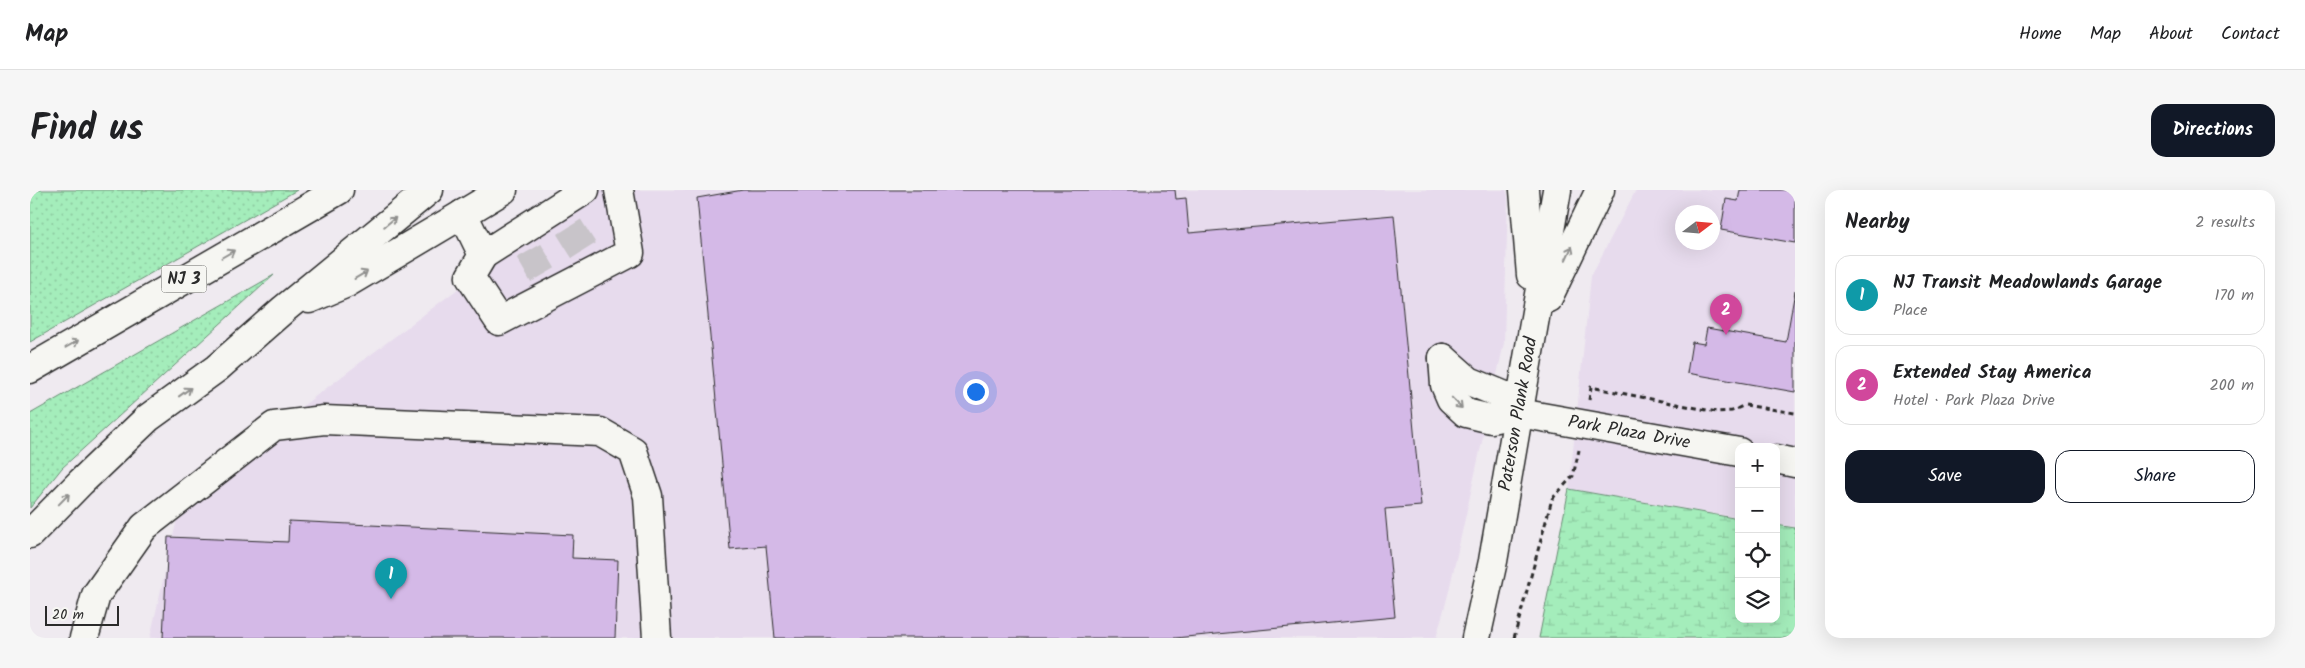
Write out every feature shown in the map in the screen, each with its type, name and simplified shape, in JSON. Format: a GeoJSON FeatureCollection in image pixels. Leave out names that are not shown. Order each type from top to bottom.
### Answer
{"type":"FeatureCollection","features":[{"type":"Feature","properties":{"kind":"main road","name":"NJ 3"},"geometry":{"type":"LineString","coordinates":[[30,369],[339,190]]}},
{"type":"Feature","properties":{"kind":"main road"},"geometry":{"type":"LineString","coordinates":[[30,534],[148,418],[217,368],[284,309],[429,190]]}},
{"type":"Feature","properties":{"kind":"main road"},"geometry":{"type":"LineString","coordinates":[[284,309],[347,284],[503,190]]}},
{"type":"Feature","properties":{"kind":"main road"},"geometry":{"type":"LineString","coordinates":[[586,190],[563,217],[523,242],[483,255],[470,277],[499,321],[549,286],[590,263],[630,253],[619,190]]}},
{"type":"Feature","properties":{"kind":"main road"},"geometry":{"type":"LineString","coordinates":[[1524,190],[1528,224],[1534,329]]}},
{"type":"Feature","properties":{"kind":"main road","name":"Paterson Plank Road"},"geometry":{"type":"LineString","coordinates":[[1476,638],[1492,569],[1557,190]]}},
{"type":"Feature","properties":{"kind":"main road"},"geometry":{"type":"LineString","coordinates":[[1534,329],[1600,190]]}},
{"type":"Feature","properties":{"kind":"main road"},"geometry":{"type":"LineString","coordinates":[[463,214],[483,255]]}},
{"type":"Feature","properties":{"kind":"main road","name":"Park Plaza Drive"},"geometry":{"type":"LineString","coordinates":[[1519,413],[1735,451]]}},
{"type":"Feature","properties":{"kind":"main road"},"geometry":{"type":"LineString","coordinates":[[84,638],[96,595],[144,526],[274,426],[324,420],[600,432],[633,450],[648,496],[657,638]]}},
{"type":"Feature","properties":{"kind":"main road"},"geometry":{"type":"LineString","coordinates":[[1780,460],[1795,463]]}},
{"type":"Feature","properties":{"kind":"path"},"geometry":{"type":"LineString","coordinates":[[1514,638],[1552,499],[1573,476],[1591,387],[1717,412],[1732,411],[1745,405],[1795,413]]}},
{"type":"Feature","properties":{"kind":"shaded area"},"geometry":{"type":"Polygon","coordinates":[[[589,190],[1506,190],[1508,196],[1504,343],[1448,595],[1436,638],[150,638],[182,497],[589,190]]]}},
{"type":"Feature","properties":{"kind":"shaded area"},"geometry":{"type":"Polygon","coordinates":[[[1636,190],[1795,190],[1795,527],[1780,525],[1780,443],[1735,443],[1735,517],[1569,489],[1591,276],[1636,190]]]}},
{"type":"Feature","properties":{"kind":"green space"},"geometry":{"type":"Polygon","coordinates":[[[30,190],[297,190],[30,342],[30,190]]]}},
{"type":"Feature","properties":{"kind":"green space"},"geometry":{"type":"Polygon","coordinates":[[[274,275],[62,468],[30,508],[30,414],[274,275]]]}},
{"type":"Feature","properties":{"kind":"green space"},"geometry":{"type":"Polygon","coordinates":[[[1569,489],[1735,518],[1735,623],[1780,623],[1780,526],[1795,528],[1795,638],[1539,638],[1569,489]]]}},
{"type":"Feature","properties":{"kind":"building"},"geometry":{"type":"Polygon","coordinates":[[[743,190],[1175,190],[1176,199],[1186,198],[1189,233],[1394,215],[1421,506],[1385,509],[1395,617],[1175,638],[775,638],[766,546],[730,549],[697,198],[743,190]]]}},
{"type":"Feature","properties":{"kind":"building"},"geometry":{"type":"Polygon","coordinates":[[[1740,190],[1795,190],[1795,243],[1721,230],[1726,199],[1738,201],[1740,190]]]}},
{"type":"Feature","properties":{"kind":"building"},"geometry":{"type":"Polygon","coordinates":[[[1795,291],[1795,392],[1687,373],[1692,342],[1704,344],[1707,328],[1786,342],[1795,291]]]}},
{"type":"Feature","properties":{"kind":"building"},"geometry":{"type":"Polygon","coordinates":[[[289,521],[573,535],[572,558],[618,560],[615,638],[163,638],[168,537],[288,542],[289,521]]]}},
{"type":"Feature","properties":{"kind":"tunnel"},"geometry":{"type":"LineString","coordinates":[[569,227],[586,254]]}},
{"type":"Feature","properties":{"kind":"tunnel"},"geometry":{"type":"LineString","coordinates":[[529,251],[545,279]]}},
{"type":"Feature","properties":{"kind":"place","name":"Extended Stay America"},"geometry":{"type":"Point","coordinates":[1726,335]}},
{"type":"Feature","properties":{"kind":"place","name":"NJ Transit Meadowlands Garage"},"geometry":{"type":"Point","coordinates":[391,599]}}]}
